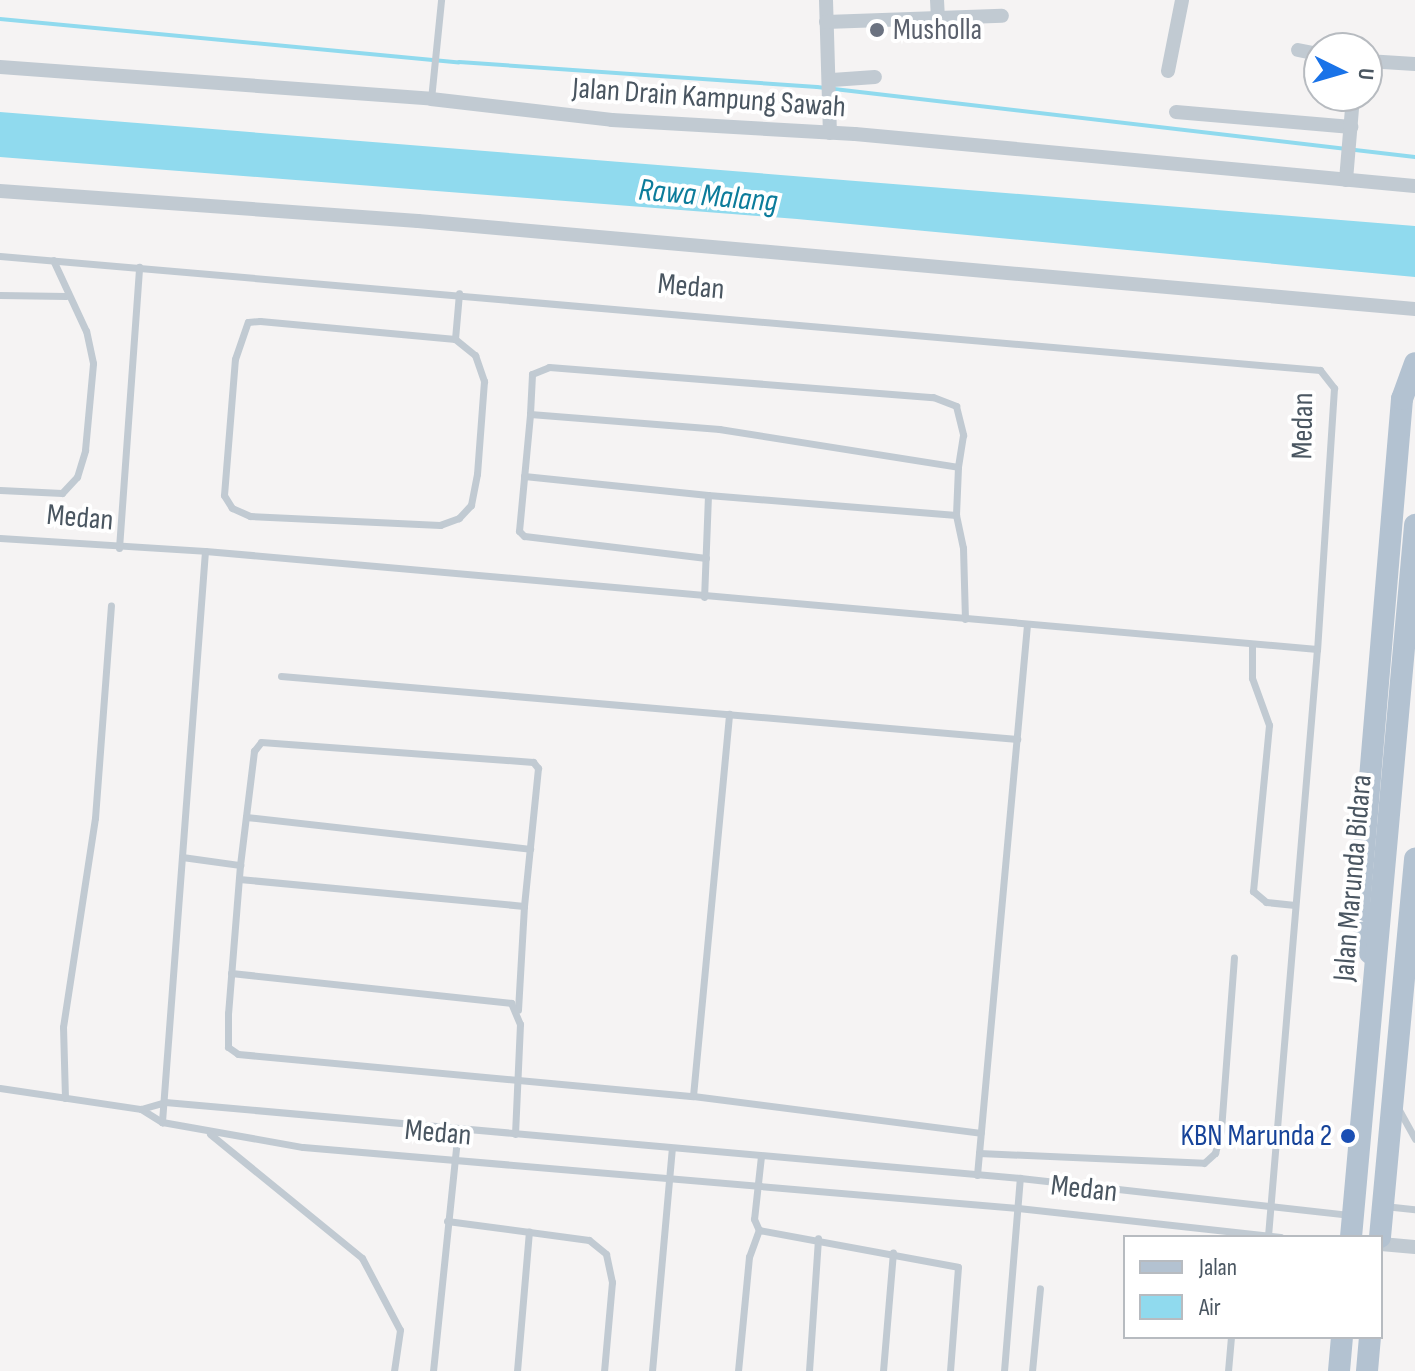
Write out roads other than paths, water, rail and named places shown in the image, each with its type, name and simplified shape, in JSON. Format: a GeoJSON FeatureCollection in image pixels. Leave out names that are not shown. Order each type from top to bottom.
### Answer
{"type":"FeatureCollection","features":[{"type":"Feature","properties":{"kind":"main road"},"geometry":{"type":"LineString","coordinates":[[1375,973],[1359,908],[1402,399],[1415,363]]}},
{"type":"Feature","properties":{"kind":"main road","name":"Jalan Marunda Bidara"},"geometry":{"type":"LineString","coordinates":[[1345,1222],[1375,973],[1415,525]]}},
{"type":"Feature","properties":{"kind":"main road","name":"Jalan Marunda Bidara"},"geometry":{"type":"LineString","coordinates":[[1380,1235],[1415,859]]}},
{"type":"Feature","properties":{"kind":"main road"},"geometry":{"type":"LineString","coordinates":[[1339,1371],[1342,1339]]}},
{"type":"Feature","properties":{"kind":"main road"},"geometry":{"type":"LineString","coordinates":[[1367,1371],[1370,1339]]}},
{"type":"Feature","properties":{"kind":"street"},"geometry":{"type":"LineString","coordinates":[[826,0],[832,82],[830,125]]}},
{"type":"Feature","properties":{"kind":"street"},"geometry":{"type":"LineString","coordinates":[[937,0],[938,20]]}},
{"type":"Feature","properties":{"kind":"street"},"geometry":{"type":"LineString","coordinates":[[1168,71],[1182,0]]}},
{"type":"Feature","properties":{"kind":"street"},"geometry":{"type":"LineString","coordinates":[[826,22],[1002,16]]}},
{"type":"Feature","properties":{"kind":"street"},"geometry":{"type":"LineString","coordinates":[[1298,50],[1303,51]]}},
{"type":"Feature","properties":{"kind":"street"},"geometry":{"type":"LineString","coordinates":[[1383,62],[1415,64]]}},
{"type":"Feature","properties":{"kind":"street","name":"Jalan Drain Kampung Sawah"},"geometry":{"type":"LineString","coordinates":[[0,67],[431,99],[612,120],[830,125],[1415,186]]}},
{"type":"Feature","properties":{"kind":"street"},"geometry":{"type":"LineString","coordinates":[[832,82],[875,77]]}},
{"type":"Feature","properties":{"kind":"street"},"geometry":{"type":"LineString","coordinates":[[1176,112],[1350,131]]}},
{"type":"Feature","properties":{"kind":"street"},"geometry":{"type":"LineString","coordinates":[[1346,180],[1352,112]]}},
{"type":"Feature","properties":{"kind":"street"},"geometry":{"type":"LineString","coordinates":[[0,191],[418,221],[1415,309]]}},
{"type":"Feature","properties":{"kind":"street"},"geometry":{"type":"LineString","coordinates":[[1383,1244],[1413,1247]]}},
{"type":"Feature","properties":{"kind":"lane"},"geometry":{"type":"LineString","coordinates":[[431,99],[441,0]]}},
{"type":"Feature","properties":{"kind":"lane","name":"Medan"},"geometry":{"type":"LineString","coordinates":[[0,256],[459,293],[1320,370],[1334,388],[1317,649],[205,551],[119,548],[0,538]]}},
{"type":"Feature","properties":{"kind":"lane"},"geometry":{"type":"LineString","coordinates":[[0,490],[62,493],[77,477],[85,450],[93,363],[86,331],[66,296],[53,260]]}},
{"type":"Feature","properties":{"kind":"lane"},"geometry":{"type":"LineString","coordinates":[[119,548],[139,267]]}},
{"type":"Feature","properties":{"kind":"lane"},"geometry":{"type":"LineString","coordinates":[[455,339],[459,293]]}},
{"type":"Feature","properties":{"kind":"lane"},"geometry":{"type":"LineString","coordinates":[[0,295],[66,296]]}},
{"type":"Feature","properties":{"kind":"lane"},"geometry":{"type":"LineString","coordinates":[[248,322],[455,339],[475,355],[484,381],[477,474],[471,505],[459,518],[440,525],[250,516],[232,508],[224,495],[235,359],[248,322]]}},
{"type":"Feature","properties":{"kind":"lane"},"geometry":{"type":"LineString","coordinates":[[706,558],[524,536],[519,531],[532,374],[549,367],[933,397],[956,406],[963,435],[956,515],[963,548],[965,619]]}},
{"type":"Feature","properties":{"kind":"lane"},"geometry":{"type":"LineString","coordinates":[[530,414],[719,429],[958,467]]}},
{"type":"Feature","properties":{"kind":"lane"},"geometry":{"type":"LineString","coordinates":[[524,476],[956,515]]}},
{"type":"Feature","properties":{"kind":"lane"},"geometry":{"type":"LineString","coordinates":[[704,597],[708,495]]}},
{"type":"Feature","properties":{"kind":"lane"},"geometry":{"type":"LineString","coordinates":[[162,1122],[205,551]]}},
{"type":"Feature","properties":{"kind":"lane"},"geometry":{"type":"LineString","coordinates":[[65,1098],[63,1027],[95,818],[111,606]]}},
{"type":"Feature","properties":{"kind":"lane"},"geometry":{"type":"LineString","coordinates":[[977,1175],[1027,625]]}},
{"type":"Feature","properties":{"kind":"lane"},"geometry":{"type":"LineString","coordinates":[[1252,644],[1252,678],[1269,725],[1253,891],[1266,902],[1295,905]]}},
{"type":"Feature","properties":{"kind":"lane"},"geometry":{"type":"LineString","coordinates":[[1268,1235],[1317,649]]}},
{"type":"Feature","properties":{"kind":"lane"},"geometry":{"type":"LineString","coordinates":[[281,676],[1017,739]]}},
{"type":"Feature","properties":{"kind":"lane"},"geometry":{"type":"LineString","coordinates":[[693,1096],[729,714]]}},
{"type":"Feature","properties":{"kind":"lane"},"geometry":{"type":"LineString","coordinates":[[515,1134],[519,1078],[518,1010],[524,906],[538,768],[533,762],[261,742],[254,751],[231,973],[228,1047],[238,1054],[519,1078],[693,1096],[981,1133]]}},
{"type":"Feature","properties":{"kind":"lane"},"geometry":{"type":"LineString","coordinates":[[246,817],[530,849]]}},
{"type":"Feature","properties":{"kind":"lane"},"geometry":{"type":"LineString","coordinates":[[182,857],[240,865]]}},
{"type":"Feature","properties":{"kind":"lane"},"geometry":{"type":"LineString","coordinates":[[239,879],[524,906]]}},
{"type":"Feature","properties":{"kind":"lane"},"geometry":{"type":"LineString","coordinates":[[979,1153],[1204,1163],[1215,1153],[1221,1130],[1234,957]]}},
{"type":"Feature","properties":{"kind":"lane"},"geometry":{"type":"LineString","coordinates":[[231,973],[511,1003],[518,1010]]}},
{"type":"Feature","properties":{"kind":"lane"},"geometry":{"type":"LineString","coordinates":[[0,1088],[141,1109],[165,1102],[1020,1178],[1302,1209],[1345,1222]]}},
{"type":"Feature","properties":{"kind":"lane"},"geometry":{"type":"LineString","coordinates":[[1393,1097],[1415,1139]]}},
{"type":"Feature","properties":{"kind":"lane","name":"Medan"},"geometry":{"type":"LineString","coordinates":[[141,1109],[162,1122],[303,1147],[759,1189],[1018,1208],[1259,1235]]}},
{"type":"Feature","properties":{"kind":"lane"},"geometry":{"type":"LineString","coordinates":[[433,1371],[458,1129]]}},
{"type":"Feature","properties":{"kind":"lane"},"geometry":{"type":"LineString","coordinates":[[209,1132],[362,1258],[400,1330],[394,1371]]}},
{"type":"Feature","properties":{"kind":"lane"},"geometry":{"type":"LineString","coordinates":[[652,1371],[672,1148]]}},
{"type":"Feature","properties":{"kind":"lane"},"geometry":{"type":"LineString","coordinates":[[738,1371],[749,1257],[759,1230],[754,1219],[761,1156]]}},
{"type":"Feature","properties":{"kind":"lane"},"geometry":{"type":"LineString","coordinates":[[1004,1371],[1020,1178]]}},
{"type":"Feature","properties":{"kind":"lane"},"geometry":{"type":"LineString","coordinates":[[1382,1206],[1415,1209]]}},
{"type":"Feature","properties":{"kind":"lane"},"geometry":{"type":"LineString","coordinates":[[447,1221],[589,1240],[606,1254],[612,1282],[604,1371]]}},
{"type":"Feature","properties":{"kind":"lane"},"geometry":{"type":"LineString","coordinates":[[759,1230],[818,1238],[958,1267],[950,1371]]}},
{"type":"Feature","properties":{"kind":"lane"},"geometry":{"type":"LineString","coordinates":[[517,1371],[529,1232]]}},
{"type":"Feature","properties":{"kind":"lane"},"geometry":{"type":"LineString","coordinates":[[809,1371],[818,1238]]}},
{"type":"Feature","properties":{"kind":"lane"},"geometry":{"type":"LineString","coordinates":[[883,1371],[893,1252]]}},
{"type":"Feature","properties":{"kind":"lane"},"geometry":{"type":"LineString","coordinates":[[1032,1371],[1040,1288]]}},
{"type":"Feature","properties":{"kind":"lane"},"geometry":{"type":"LineString","coordinates":[[1228,1371],[1231,1339]]}},
{"type":"Feature","properties":{"kind":"water","name":"Rawa Malang"},"geometry":{"type":"Polygon","coordinates":[[[0,112],[1415,226],[1415,277],[797,219],[0,157],[0,112]]]}},
{"type":"Feature","properties":{"kind":"waterway"},"geometry":{"type":"LineString","coordinates":[[0,19],[459,62],[817,87],[1415,157]]}},
{"type":"Feature","properties":{"kind":"place","name":"Musholla"},"geometry":{"type":"Point","coordinates":[877,30]}},
{"type":"Feature","properties":{"kind":"place","name":"KBN Marunda 2"},"geometry":{"type":"Point","coordinates":[1348,1136]}}]}
